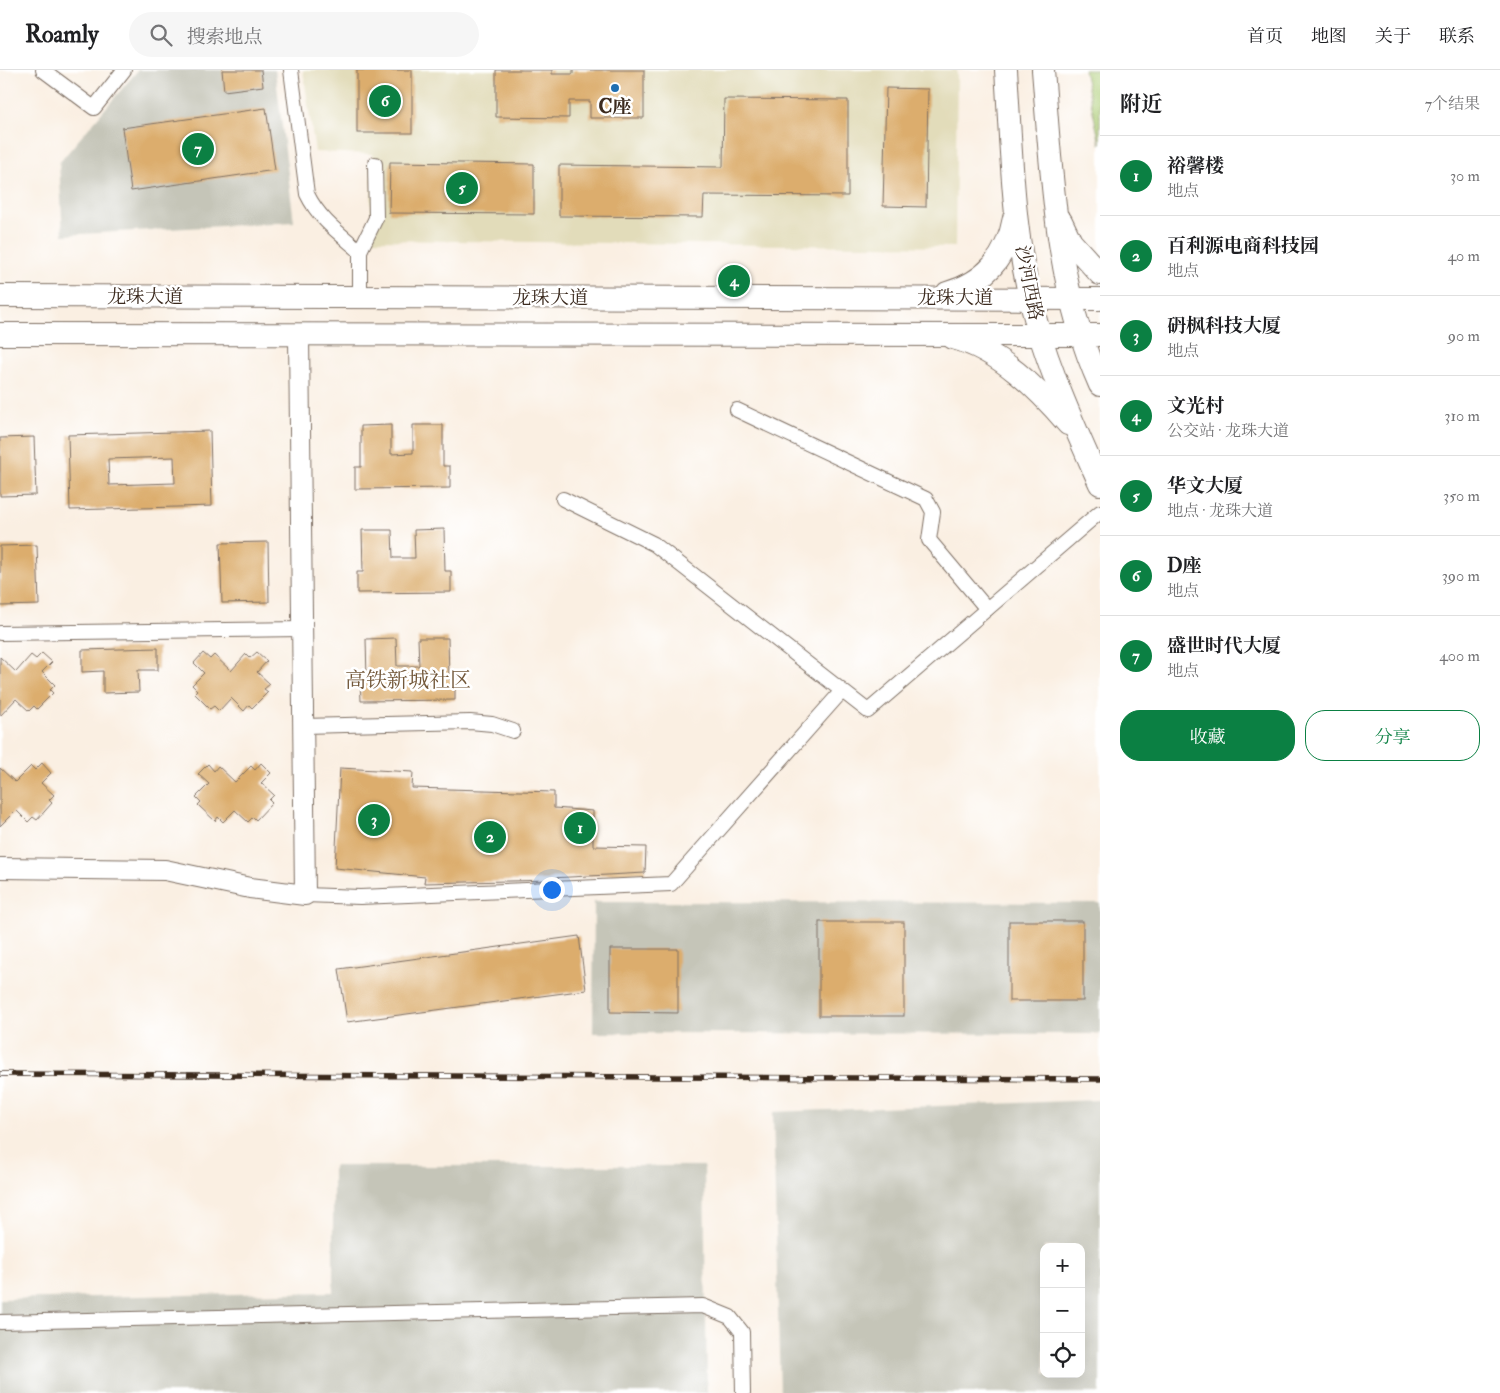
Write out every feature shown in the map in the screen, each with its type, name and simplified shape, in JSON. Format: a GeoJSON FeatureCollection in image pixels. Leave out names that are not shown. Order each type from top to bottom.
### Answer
{"type":"FeatureCollection","features":[{"type":"Feature","properties":{"kind":"main road","name":"沙河西路"},"geometry":{"type":"LineString","coordinates":[[1006,70],[1015,197],[1030,298],[1039,334],[1100,484]]}},
{"type":"Feature","properties":{"kind":"main road","name":"沙河西路"},"geometry":{"type":"LineString","coordinates":[[1043,70],[1060,248],[1070,299],[1090,335],[1100,385]]}},
{"type":"Feature","properties":{"kind":"main road"},"geometry":{"type":"LineString","coordinates":[[917,297],[961,288],[989,272],[1003,254],[1010,237],[1015,197]]}},
{"type":"Feature","properties":{"kind":"main road"},"geometry":{"type":"LineString","coordinates":[[1054,200],[1071,242],[1100,274]]}},
{"type":"Feature","properties":{"kind":"main road","name":"龙珠大道"},"geometry":{"type":"LineString","coordinates":[[0,296],[360,299],[917,297],[1100,299]]}},
{"type":"Feature","properties":{"kind":"main road","name":"龙珠大道"},"geometry":{"type":"LineString","coordinates":[[0,334],[299,336],[1090,335]]}},
{"type":"Feature","properties":{"kind":"main road"},"geometry":{"type":"LineString","coordinates":[[938,334],[962,340],[984,351],[1012,370],[1061,415],[1083,445]]}},
{"type":"Feature","properties":{"kind":"street"},"geometry":{"type":"LineString","coordinates":[[43,70],[94,108],[124,70]]}},
{"type":"Feature","properties":{"kind":"street"},"geometry":{"type":"LineString","coordinates":[[291,70],[307,194],[323,220],[360,251]]}},
{"type":"Feature","properties":{"kind":"street"},"geometry":{"type":"LineString","coordinates":[[360,299],[360,251],[376,218],[375,164]]}},
{"type":"Feature","properties":{"kind":"street"},"geometry":{"type":"LineString","coordinates":[[299,336],[305,895]]}},
{"type":"Feature","properties":{"kind":"street"},"geometry":{"type":"LineString","coordinates":[[737,410],[926,499],[933,512],[929,540],[987,609]]}},
{"type":"Feature","properties":{"kind":"street"},"geometry":{"type":"LineString","coordinates":[[563,499],[654,544],[868,711],[1100,512]]}},
{"type":"Feature","properties":{"kind":"street"},"geometry":{"type":"LineString","coordinates":[[0,633],[302,629]]}},
{"type":"Feature","properties":{"kind":"street"},"geometry":{"type":"LineString","coordinates":[[0,868],[165,870],[250,888],[305,895],[360,897],[671,884],[842,691]]}},
{"type":"Feature","properties":{"kind":"street"},"geometry":{"type":"LineString","coordinates":[[303,726],[470,722],[492,724],[514,731]]}},
{"type":"Feature","properties":{"kind":"street"},"geometry":{"type":"LineString","coordinates":[[0,1322],[703,1306],[730,1317],[742,1332],[743,1393]]}},
{"type":"Feature","properties":{"kind":"shaded area"},"geometry":{"type":"Polygon","coordinates":[[[138,70],[275,70],[294,222],[63,235],[59,163],[138,70]]]}},
{"type":"Feature","properties":{"kind":"shaded area"},"geometry":{"type":"Polygon","coordinates":[[[303,70],[957,70],[955,247],[371,240],[372,154],[315,152],[303,70]]]}},
{"type":"Feature","properties":{"kind":"shaded area"},"geometry":{"type":"Polygon","coordinates":[[[594,902],[1100,903],[1100,1034],[593,1033],[594,902]]]}},
{"type":"Feature","properties":{"kind":"shaded area"},"geometry":{"type":"Polygon","coordinates":[[[1100,1100],[1100,1393],[780,1393],[773,1112],[1100,1100]]]}},
{"type":"Feature","properties":{"kind":"shaded area"},"geometry":{"type":"Polygon","coordinates":[[[333,1166],[704,1166],[707,1393],[0,1393],[0,1299],[333,1292],[333,1166]]]}},
{"type":"Feature","properties":{"kind":"green space"},"geometry":{"type":"Polygon","coordinates":[[[1084,70],[1100,70],[1100,144],[1084,70]]]}},
{"type":"Feature","properties":{"kind":"building"},"geometry":{"type":"Polygon","coordinates":[[[222,70],[261,70],[263,86],[224,91],[222,70]]]}},
{"type":"Feature","properties":{"kind":"building"},"geometry":{"type":"Polygon","coordinates":[[[357,70],[412,70],[412,133],[357,133],[357,70]]]}},
{"type":"Feature","properties":{"kind":"building","name":"C座"},"geometry":{"type":"Polygon","coordinates":[[[496,70],[552,70],[552,74],[573,74],[573,70],[644,70],[644,118],[590,118],[590,101],[569,101],[569,118],[496,117],[496,70]]]}},
{"type":"Feature","properties":{"kind":"building"},"geometry":{"type":"Polygon","coordinates":[[[886,88],[928,89],[926,207],[883,206],[886,88]]]}},
{"type":"Feature","properties":{"kind":"building"},"geometry":{"type":"Polygon","coordinates":[[[724,99],[848,100],[848,196],[704,195],[703,217],[559,216],[559,165],[723,167],[724,99]]]}},
{"type":"Feature","properties":{"kind":"building"},"geometry":{"type":"Polygon","coordinates":[[[266,108],[275,170],[131,191],[122,128],[266,108]]]}},
{"type":"Feature","properties":{"kind":"building"},"geometry":{"type":"Polygon","coordinates":[[[390,162],[534,164],[534,214],[389,213],[390,162]]]}},
{"type":"Feature","properties":{"kind":"building"},"geometry":{"type":"Polygon","coordinates":[[[391,425],[391,454],[413,453],[413,425],[443,425],[443,466],[450,466],[450,488],[355,489],[355,467],[361,467],[361,426],[391,425]]]}},
{"type":"Feature","properties":{"kind":"building"},"geometry":{"type":"Polygon","coordinates":[[[210,431],[212,506],[70,510],[68,435],[210,431]],[[174,457],[108,459],[109,485],[175,483],[174,457]]]}},
{"type":"Feature","properties":{"kind":"building"},"geometry":{"type":"Polygon","coordinates":[[[34,437],[36,495],[0,496],[0,438],[34,437]]]}},
{"type":"Feature","properties":{"kind":"building"},"geometry":{"type":"Polygon","coordinates":[[[444,529],[445,571],[451,571],[451,592],[357,593],[357,572],[363,572],[362,530],[392,530],[393,558],[415,558],[414,530],[444,529]]]}},
{"type":"Feature","properties":{"kind":"building"},"geometry":{"type":"Polygon","coordinates":[[[268,542],[269,602],[222,603],[220,543],[268,542]]]}},
{"type":"Feature","properties":{"kind":"building"},"geometry":{"type":"Polygon","coordinates":[[[37,545],[39,605],[0,606],[0,546],[37,545]]]}},
{"type":"Feature","properties":{"kind":"building"},"geometry":{"type":"Polygon","coordinates":[[[396,638],[397,666],[419,666],[418,638],[448,638],[449,679],[455,679],[455,700],[361,701],[360,680],[367,680],[366,639],[396,638]]]}},
{"type":"Feature","properties":{"kind":"building"},"geometry":{"type":"Polygon","coordinates":[[[158,648],[158,670],[138,670],[139,692],[103,693],[103,671],[82,672],[82,650],[158,648]]]}},
{"type":"Feature","properties":{"kind":"building"},"geometry":{"type":"Polygon","coordinates":[[[257,652],[267,661],[257,672],[270,684],[264,689],[268,692],[252,708],[249,705],[244,711],[231,698],[219,711],[214,706],[210,709],[194,693],[197,690],[192,685],[204,673],[194,663],[203,653],[210,659],[214,655],[231,671],[246,654],[250,658],[257,652]]]}},
{"type":"Feature","properties":{"kind":"building"},"geometry":{"type":"Polygon","coordinates":[[[42,653],[52,662],[42,672],[55,685],[50,690],[53,693],[37,709],[34,706],[29,711],[16,699],[0,716],[0,657],[16,672],[31,655],[36,659],[42,653]]]}},
{"type":"Feature","properties":{"kind":"building"},"geometry":{"type":"Polygon","coordinates":[[[42,763],[51,773],[41,783],[54,795],[49,800],[52,803],[37,820],[33,817],[28,822],[16,810],[0,826],[0,768],[15,782],[31,766],[35,770],[42,763]]]}},
{"type":"Feature","properties":{"kind":"building"},"geometry":{"type":"Polygon","coordinates":[[[261,763],[271,773],[261,783],[274,795],[269,800],[272,803],[256,820],[253,817],[248,822],[235,810],[223,822],[218,817],[215,821],[198,805],[201,802],[196,797],[209,784],[198,774],[208,764],[214,771],[218,766],[235,782],[251,766],[255,770],[261,763]]]}},
{"type":"Feature","properties":{"kind":"building"},"geometry":{"type":"Polygon","coordinates":[[[340,768],[413,772],[412,788],[554,792],[554,808],[593,811],[593,846],[646,847],[645,873],[551,878],[551,880],[424,883],[425,877],[335,868],[340,768]]]}},
{"type":"Feature","properties":{"kind":"building"},"geometry":{"type":"Polygon","coordinates":[[[1009,921],[1083,921],[1083,1001],[1009,1001],[1009,921]]]}},
{"type":"Feature","properties":{"kind":"building"},"geometry":{"type":"Polygon","coordinates":[[[819,922],[904,922],[904,1016],[819,1016],[819,922]]]}},
{"type":"Feature","properties":{"kind":"building"},"geometry":{"type":"Polygon","coordinates":[[[579,936],[586,990],[347,1022],[339,969],[579,936]]]}},
{"type":"Feature","properties":{"kind":"building"},"geometry":{"type":"Polygon","coordinates":[[[610,949],[678,949],[678,1013],[610,1012],[610,949]]]}},
{"type":"Feature","properties":{"kind":"railway"},"geometry":{"type":"LineString","coordinates":[[0,1074],[1100,1079]]}},
{"type":"Feature","properties":{"kind":"place","name":"C座"},"geometry":{"type":"Point","coordinates":[615,88]}},
{"type":"Feature","properties":{"kind":"place","name":"D座"},"geometry":{"type":"Point","coordinates":[385,101]}},
{"type":"Feature","properties":{"kind":"place","name":"盛世时代大厦"},"geometry":{"type":"Point","coordinates":[198,149]}},
{"type":"Feature","properties":{"kind":"place","name":"华文大厦"},"geometry":{"type":"Point","coordinates":[462,188]}},
{"type":"Feature","properties":{"kind":"place","name":"文光村"},"geometry":{"type":"Point","coordinates":[734,281]}},
{"type":"Feature","properties":{"kind":"place","name":"砃枫科技大厦"},"geometry":{"type":"Point","coordinates":[374,820]}},
{"type":"Feature","properties":{"kind":"place","name":"裕馨楼"},"geometry":{"type":"Point","coordinates":[580,828]}},
{"type":"Feature","properties":{"kind":"place","name":"百利源电商科技园"},"geometry":{"type":"Point","coordinates":[490,837]}},
{"type":"Feature","properties":{"kind":"district","name":"高铁新城社区"},"geometry":{"type":"Point","coordinates":[408,680]}}]}
